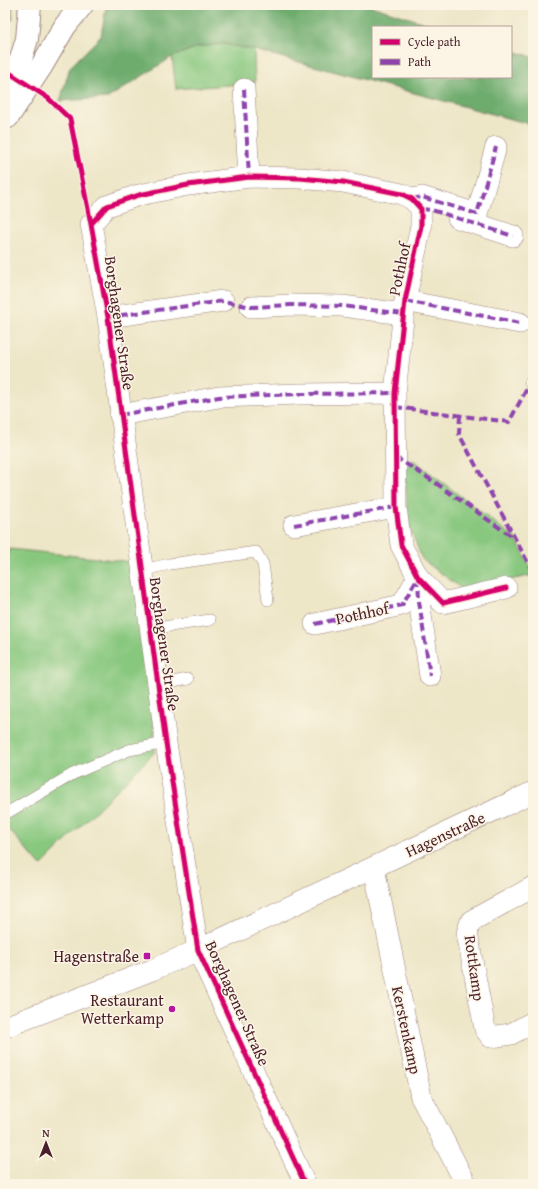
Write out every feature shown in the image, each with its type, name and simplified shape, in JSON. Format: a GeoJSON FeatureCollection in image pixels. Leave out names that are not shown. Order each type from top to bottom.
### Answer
{"type":"FeatureCollection","features":[{"type":"Feature","properties":{"kind":"highway"},"geometry":{"type":"LineString","coordinates":[[5,83],[20,62],[27,39],[30,5]]}},
{"type":"Feature","properties":{"kind":"highway"},"geometry":{"type":"LineString","coordinates":[[5,118],[8,117],[37,74],[65,26],[82,5]]}},
{"type":"Feature","properties":{"kind":"street"},"geometry":{"type":"LineString","coordinates":[[244,89],[248,177],[300,178],[343,182],[402,194],[416,204],[513,236]]}},
{"type":"Feature","properties":{"kind":"street"},"geometry":{"type":"LineString","coordinates":[[416,204],[422,197],[477,214],[496,147]]}},
{"type":"Feature","properties":{"kind":"street","name":"Borghagener Straße"},"geometry":{"type":"LineString","coordinates":[[248,177],[188,185],[139,195],[107,206],[91,224],[108,317],[120,415],[166,743],[198,950],[305,1184]]}},
{"type":"Feature","properties":{"kind":"street","name":"Pothhof"},"geometry":{"type":"LineString","coordinates":[[416,204],[421,226],[404,308],[395,393],[396,507],[401,545],[418,577],[443,603],[506,588]]}},
{"type":"Feature","properties":{"kind":"street","name":"Borghagener Straße"},"geometry":{"type":"LineString","coordinates":[[108,317],[223,301]]}},
{"type":"Feature","properties":{"kind":"street","name":"Pothhof"},"geometry":{"type":"LineString","coordinates":[[251,307],[291,305],[404,308],[520,324]]}},
{"type":"Feature","properties":{"kind":"street"},"geometry":{"type":"LineString","coordinates":[[120,415],[219,398],[300,394],[395,393]]}},
{"type":"Feature","properties":{"kind":"street"},"geometry":{"type":"LineString","coordinates":[[294,524],[396,507]]}},
{"type":"Feature","properties":{"kind":"street","name":"Pothhof"},"geometry":{"type":"LineString","coordinates":[[315,624],[402,604],[418,577]]}},
{"type":"Feature","properties":{"kind":"street","name":"Pothhof"},"geometry":{"type":"LineString","coordinates":[[418,577],[418,601],[430,676]]}},
{"type":"Feature","properties":{"kind":"street","name":"Hagenstraße"},"geometry":{"type":"LineString","coordinates":[[5,1027],[152,970],[198,950],[533,792]]}},
{"type":"Feature","properties":{"kind":"street","name":"Kerstenkamp"},"geometry":{"type":"LineString","coordinates":[[374,868],[421,1096],[466,1184]]}},
{"type":"Feature","properties":{"kind":"street","name":"Rottkamp"},"geometry":{"type":"LineString","coordinates":[[533,887],[472,921],[467,933],[485,1029],[490,1038],[511,1034],[533,1022]]}},
{"type":"Feature","properties":{"kind":"lane"},"geometry":{"type":"LineString","coordinates":[[142,570],[170,564],[256,552],[263,564],[268,600]]}},
{"type":"Feature","properties":{"kind":"lane"},"geometry":{"type":"LineString","coordinates":[[150,629],[210,620]]}},
{"type":"Feature","properties":{"kind":"lane"},"geometry":{"type":"LineString","coordinates":[[158,684],[188,679]]}},
{"type":"Feature","properties":{"kind":"lane"},"geometry":{"type":"LineString","coordinates":[[5,814],[73,774],[129,750],[166,743]]}},
{"type":"Feature","properties":{"kind":"green space"},"geometry":{"type":"Polygon","coordinates":[[[5,5],[12,5],[13,20],[5,17],[5,5]]]}},
{"type":"Feature","properties":{"kind":"green space"},"geometry":{"type":"Polygon","coordinates":[[[110,5],[368,5],[435,26],[372,26],[372,78],[512,78],[512,50],[533,57],[533,125],[254,50],[224,44],[197,47],[172,57],[108,98],[60,101],[70,67],[101,36],[106,8],[110,5]]]}},
{"type":"Feature","properties":{"kind":"green space"},"geometry":{"type":"Polygon","coordinates":[[[224,44],[254,50],[255,83],[176,89],[172,57],[197,47],[224,44]]]}},
{"type":"Feature","properties":{"kind":"green space"},"geometry":{"type":"Polygon","coordinates":[[[412,459],[516,539],[533,572],[533,575],[463,590],[422,559],[408,523],[405,470],[412,459]]]}},
{"type":"Feature","properties":{"kind":"green space"},"geometry":{"type":"Polygon","coordinates":[[[10,549],[134,562],[155,735],[153,737],[155,752],[41,866],[5,825],[5,564],[10,549]]]}},
{"type":"Feature","properties":{"kind":"marked path"},"geometry":{"type":"LineString","coordinates":[[244,89],[249,177]]}},
{"type":"Feature","properties":{"kind":"marked path"},"geometry":{"type":"LineString","coordinates":[[412,199],[422,197],[477,214],[496,147]]}},
{"type":"Feature","properties":{"kind":"marked path"},"geometry":{"type":"LineString","coordinates":[[421,209],[432,210],[513,236]]}},
{"type":"Feature","properties":{"kind":"marked path"},"geometry":{"type":"LineString","coordinates":[[108,317],[223,301],[251,307],[291,305],[342,306],[403,314]]}},
{"type":"Feature","properties":{"kind":"marked path"},"geometry":{"type":"LineString","coordinates":[[405,301],[520,323]]}},
{"type":"Feature","properties":{"kind":"marked path"},"geometry":{"type":"LineString","coordinates":[[395,407],[509,422],[530,383]]}},
{"type":"Feature","properties":{"kind":"marked path"},"geometry":{"type":"LineString","coordinates":[[120,415],[219,397],[395,393]]}},
{"type":"Feature","properties":{"kind":"marked path"},"geometry":{"type":"LineString","coordinates":[[460,415],[459,434],[533,572]]}},
{"type":"Feature","properties":{"kind":"marked path"},"geometry":{"type":"LineString","coordinates":[[395,457],[433,481],[514,538]]}},
{"type":"Feature","properties":{"kind":"marked path"},"geometry":{"type":"LineString","coordinates":[[294,525],[396,507]]}},
{"type":"Feature","properties":{"kind":"marked path"},"geometry":{"type":"LineString","coordinates":[[418,577],[419,601],[430,676]]}},
{"type":"Feature","properties":{"kind":"marked path"},"geometry":{"type":"LineString","coordinates":[[315,624],[402,605],[418,577]]}},
{"type":"Feature","properties":{"kind":"cycle path"},"geometry":{"type":"LineString","coordinates":[[5,70],[48,98],[70,119],[108,317],[166,743],[198,950],[305,1184]]}},
{"type":"Feature","properties":{"kind":"cycle path"},"geometry":{"type":"LineString","coordinates":[[91,224],[107,206],[139,195],[188,185],[249,177],[300,178],[343,182],[402,194],[412,199],[421,209],[421,226],[405,301],[395,393],[396,507],[401,545],[418,577],[443,603],[506,588]]}},
{"type":"Feature","properties":{"kind":"place","name":"Hagenstraße"},"geometry":{"type":"Point","coordinates":[147,956]}},
{"type":"Feature","properties":{"kind":"place","name":"Restaurant Wetterkamp"},"geometry":{"type":"Point","coordinates":[172,1009]}}]}
